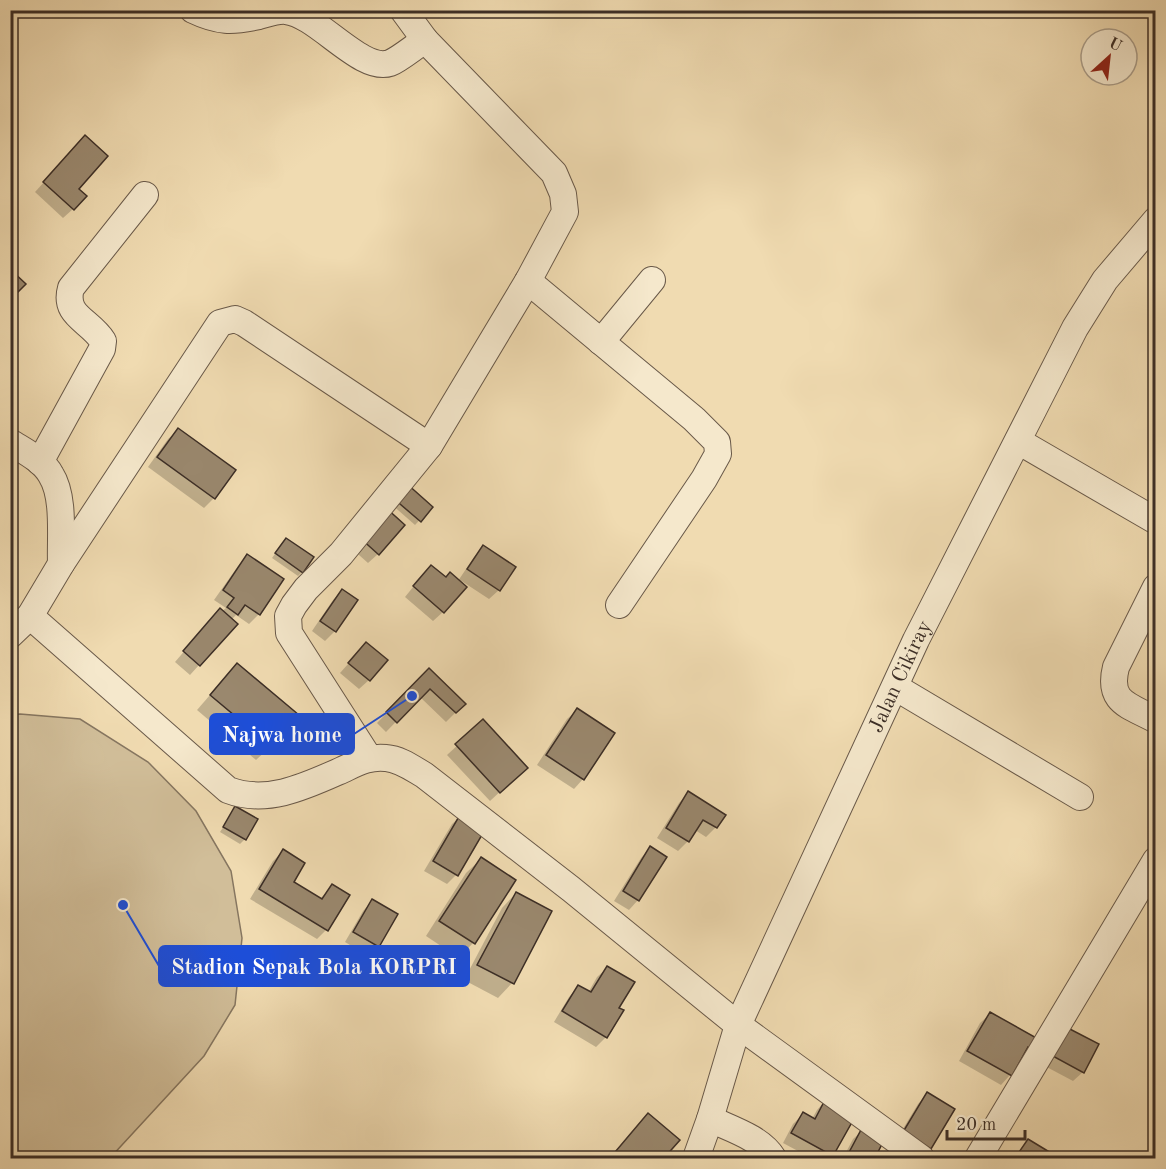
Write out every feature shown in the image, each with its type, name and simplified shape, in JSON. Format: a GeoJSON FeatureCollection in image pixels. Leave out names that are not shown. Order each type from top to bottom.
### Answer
{"type":"FeatureCollection","features":[{"type":"Feature","properties":{"kind":"street"},"geometry":{"type":"LineString","coordinates":[[193,10],[221,21],[237,21],[277,11],[288,11],[322,29],[367,60],[381,63],[390,63],[425,40]]}},
{"type":"Feature","properties":{"kind":"street"},"geometry":{"type":"LineString","coordinates":[[369,758],[289,633],[288,616],[306,589],[341,554],[429,446],[528,281],[565,212],[560,184],[554,173],[425,40],[403,10]]}},
{"type":"Feature","properties":{"kind":"street"},"geometry":{"type":"LineString","coordinates":[[40,462],[102,349],[103,341],[98,333],[71,309],[68,299],[71,288],[145,195]]}},
{"type":"Feature","properties":{"kind":"street","name":"Jalan Cikiray"},"geometry":{"type":"LineString","coordinates":[[696,1158],[738,1025],[916,640],[1088,306],[1105,280],[1155,220]]}},
{"type":"Feature","properties":{"kind":"street"},"geometry":{"type":"LineString","coordinates":[[601,342],[652,280]]}},
{"type":"Feature","properties":{"kind":"street"},"geometry":{"type":"LineString","coordinates":[[528,281],[714,436],[719,448],[714,463],[704,479],[619,605]]}},
{"type":"Feature","properties":{"kind":"street"},"geometry":{"type":"LineString","coordinates":[[10,635],[30,616],[61,564],[220,323],[235,319],[244,323],[429,446]]}},
{"type":"Feature","properties":{"kind":"street"},"geometry":{"type":"LineString","coordinates":[[1018,441],[1155,521]]}},
{"type":"Feature","properties":{"kind":"street"},"geometry":{"type":"LineString","coordinates":[[10,442],[40,462],[51,474],[59,492],[61,564]]}},
{"type":"Feature","properties":{"kind":"street"},"geometry":{"type":"LineString","coordinates":[[1155,587],[1116,667],[1113,679],[1113,690],[1121,701],[1155,720]]}},
{"type":"Feature","properties":{"kind":"street"},"geometry":{"type":"LineString","coordinates":[[30,616],[228,790],[253,797],[269,796],[313,784],[369,758],[388,758],[424,775],[738,1025],[921,1158]]}},
{"type":"Feature","properties":{"kind":"street"},"geometry":{"type":"LineString","coordinates":[[895,687],[1080,797]]}},
{"type":"Feature","properties":{"kind":"street"},"geometry":{"type":"LineString","coordinates":[[978,1158],[1155,860]]}},
{"type":"Feature","properties":{"kind":"street"},"geometry":{"type":"LineString","coordinates":[[710,1119],[757,1142],[773,1158]]}},
{"type":"Feature","properties":{"kind":"shaded area"},"geometry":{"type":"Polygon","coordinates":[[[10,715],[80,719],[148,762],[196,811],[231,871],[242,938],[235,1005],[204,1056],[110,1158],[11,1158],[10,715]]]}},
{"type":"Feature","properties":{"kind":"building"},"geometry":{"type":"Polygon","coordinates":[[[85,135],[108,156],[79,189],[87,196],[74,210],[43,182],[85,135]]]}},
{"type":"Feature","properties":{"kind":"building"},"geometry":{"type":"Polygon","coordinates":[[[10,269],[26,284],[10,300],[10,269]]]}},
{"type":"Feature","properties":{"kind":"building"},"geometry":{"type":"Polygon","coordinates":[[[178,428],[236,470],[215,499],[157,457],[178,428]]]}},
{"type":"Feature","properties":{"kind":"building"},"geometry":{"type":"Polygon","coordinates":[[[406,483],[433,507],[421,522],[393,498],[406,483]]]}},
{"type":"Feature","properties":{"kind":"building"},"geometry":{"type":"Polygon","coordinates":[[[385,507],[405,525],[379,555],[359,537],[385,507]]]}},
{"type":"Feature","properties":{"kind":"building"},"geometry":{"type":"Polygon","coordinates":[[[286,538],[314,557],[303,573],[275,553],[286,538]]]}},
{"type":"Feature","properties":{"kind":"building"},"geometry":{"type":"Polygon","coordinates":[[[483,545],[516,567],[500,591],[467,569],[483,545]]]}},
{"type":"Feature","properties":{"kind":"building"},"geometry":{"type":"Polygon","coordinates":[[[247,554],[284,579],[260,615],[245,605],[238,615],[227,607],[234,598],[223,590],[247,554]]]}},
{"type":"Feature","properties":{"kind":"building"},"geometry":{"type":"Polygon","coordinates":[[[431,565],[446,577],[450,572],[467,587],[444,613],[413,586],[431,565]]]}},
{"type":"Feature","properties":{"kind":"building"},"geometry":{"type":"Polygon","coordinates":[[[342,589],[358,600],[336,632],[320,621],[342,589]]]}},
{"type":"Feature","properties":{"kind":"building"},"geometry":{"type":"Polygon","coordinates":[[[220,608],[238,624],[200,666],[183,651],[220,608]]]}},
{"type":"Feature","properties":{"kind":"building"},"geometry":{"type":"Polygon","coordinates":[[[366,642],[388,660],[370,681],[348,663],[366,642]]]}},
{"type":"Feature","properties":{"kind":"building"},"geometry":{"type":"Polygon","coordinates":[[[237,663],[299,715],[272,747],[210,695],[237,663]]]}},
{"type":"Feature","properties":{"kind":"building"},"geometry":{"type":"Polygon","coordinates":[[[429,668],[466,704],[456,713],[430,689],[397,723],[386,712],[429,668]]]}},
{"type":"Feature","properties":{"kind":"building"},"geometry":{"type":"Polygon","coordinates":[[[577,708],[615,733],[584,780],[546,755],[577,708]]]}},
{"type":"Feature","properties":{"kind":"building"},"geometry":{"type":"Polygon","coordinates":[[[483,719],[528,768],[500,793],[455,744],[483,719]]]}},
{"type":"Feature","properties":{"kind":"building"},"geometry":{"type":"Polygon","coordinates":[[[688,791],[726,815],[717,828],[703,820],[689,842],[666,828],[688,791]]]}},
{"type":"Feature","properties":{"kind":"building"},"geometry":{"type":"Polygon","coordinates":[[[235,806],[258,819],[246,840],[223,827],[235,806]]]}},
{"type":"Feature","properties":{"kind":"building"},"geometry":{"type":"Polygon","coordinates":[[[461,813],[486,828],[458,876],[433,861],[461,813]]]}},
{"type":"Feature","properties":{"kind":"building"},"geometry":{"type":"Polygon","coordinates":[[[650,846],[667,857],[639,901],[623,891],[650,846]]]}},
{"type":"Feature","properties":{"kind":"building"},"geometry":{"type":"Polygon","coordinates":[[[283,849],[305,863],[294,882],[322,899],[332,884],[350,895],[328,931],[259,889],[283,849]]]}},
{"type":"Feature","properties":{"kind":"building"},"geometry":{"type":"Polygon","coordinates":[[[481,857],[516,880],[475,944],[439,921],[481,857]]]}},
{"type":"Feature","properties":{"kind":"building"},"geometry":{"type":"Polygon","coordinates":[[[516,892],[552,911],[514,984],[477,965],[516,892]]]}},
{"type":"Feature","properties":{"kind":"building"},"geometry":{"type":"Polygon","coordinates":[[[372,899],[398,914],[379,947],[353,932],[372,899]]]}},
{"type":"Feature","properties":{"kind":"building"},"geometry":{"type":"Polygon","coordinates":[[[607,966],[635,982],[619,1008],[624,1010],[607,1038],[562,1011],[578,985],[591,992],[607,966]]]}},
{"type":"Feature","properties":{"kind":"building"},"geometry":{"type":"Polygon","coordinates":[[[990,1012],[1040,1040],[1034,1050],[1028,1047],[1012,1076],[967,1051],[990,1012]]]}},
{"type":"Feature","properties":{"kind":"building"},"geometry":{"type":"Polygon","coordinates":[[[1064,1026],[1099,1044],[1084,1073],[1049,1054],[1064,1026]]]}},
{"type":"Feature","properties":{"kind":"building"},"geometry":{"type":"Polygon","coordinates":[[[927,1092],[955,1109],[931,1149],[903,1132],[927,1092]]]}},
{"type":"Feature","properties":{"kind":"building"},"geometry":{"type":"Polygon","coordinates":[[[826,1098],[856,1115],[833,1156],[791,1133],[803,1112],[815,1119],[826,1098]]]}},
{"type":"Feature","properties":{"kind":"building"},"geometry":{"type":"Polygon","coordinates":[[[648,1113],[680,1140],[664,1158],[610,1158],[648,1113]]]}},
{"type":"Feature","properties":{"kind":"building"},"geometry":{"type":"Polygon","coordinates":[[[862,1128],[884,1140],[875,1158],[846,1158],[862,1128]]]}},
{"type":"Feature","properties":{"kind":"building"},"geometry":{"type":"Polygon","coordinates":[[[1028,1139],[1056,1156],[1054,1158],[1015,1158],[1028,1139]]]}},
{"type":"Feature","properties":{"kind":"place","name":"Najwa home"},"geometry":{"type":"Point","coordinates":[412,696]}},
{"type":"Feature","properties":{"kind":"place","name":"Stadion Sepak Bola KORPRI"},"geometry":{"type":"Point","coordinates":[123,905]}}]}
